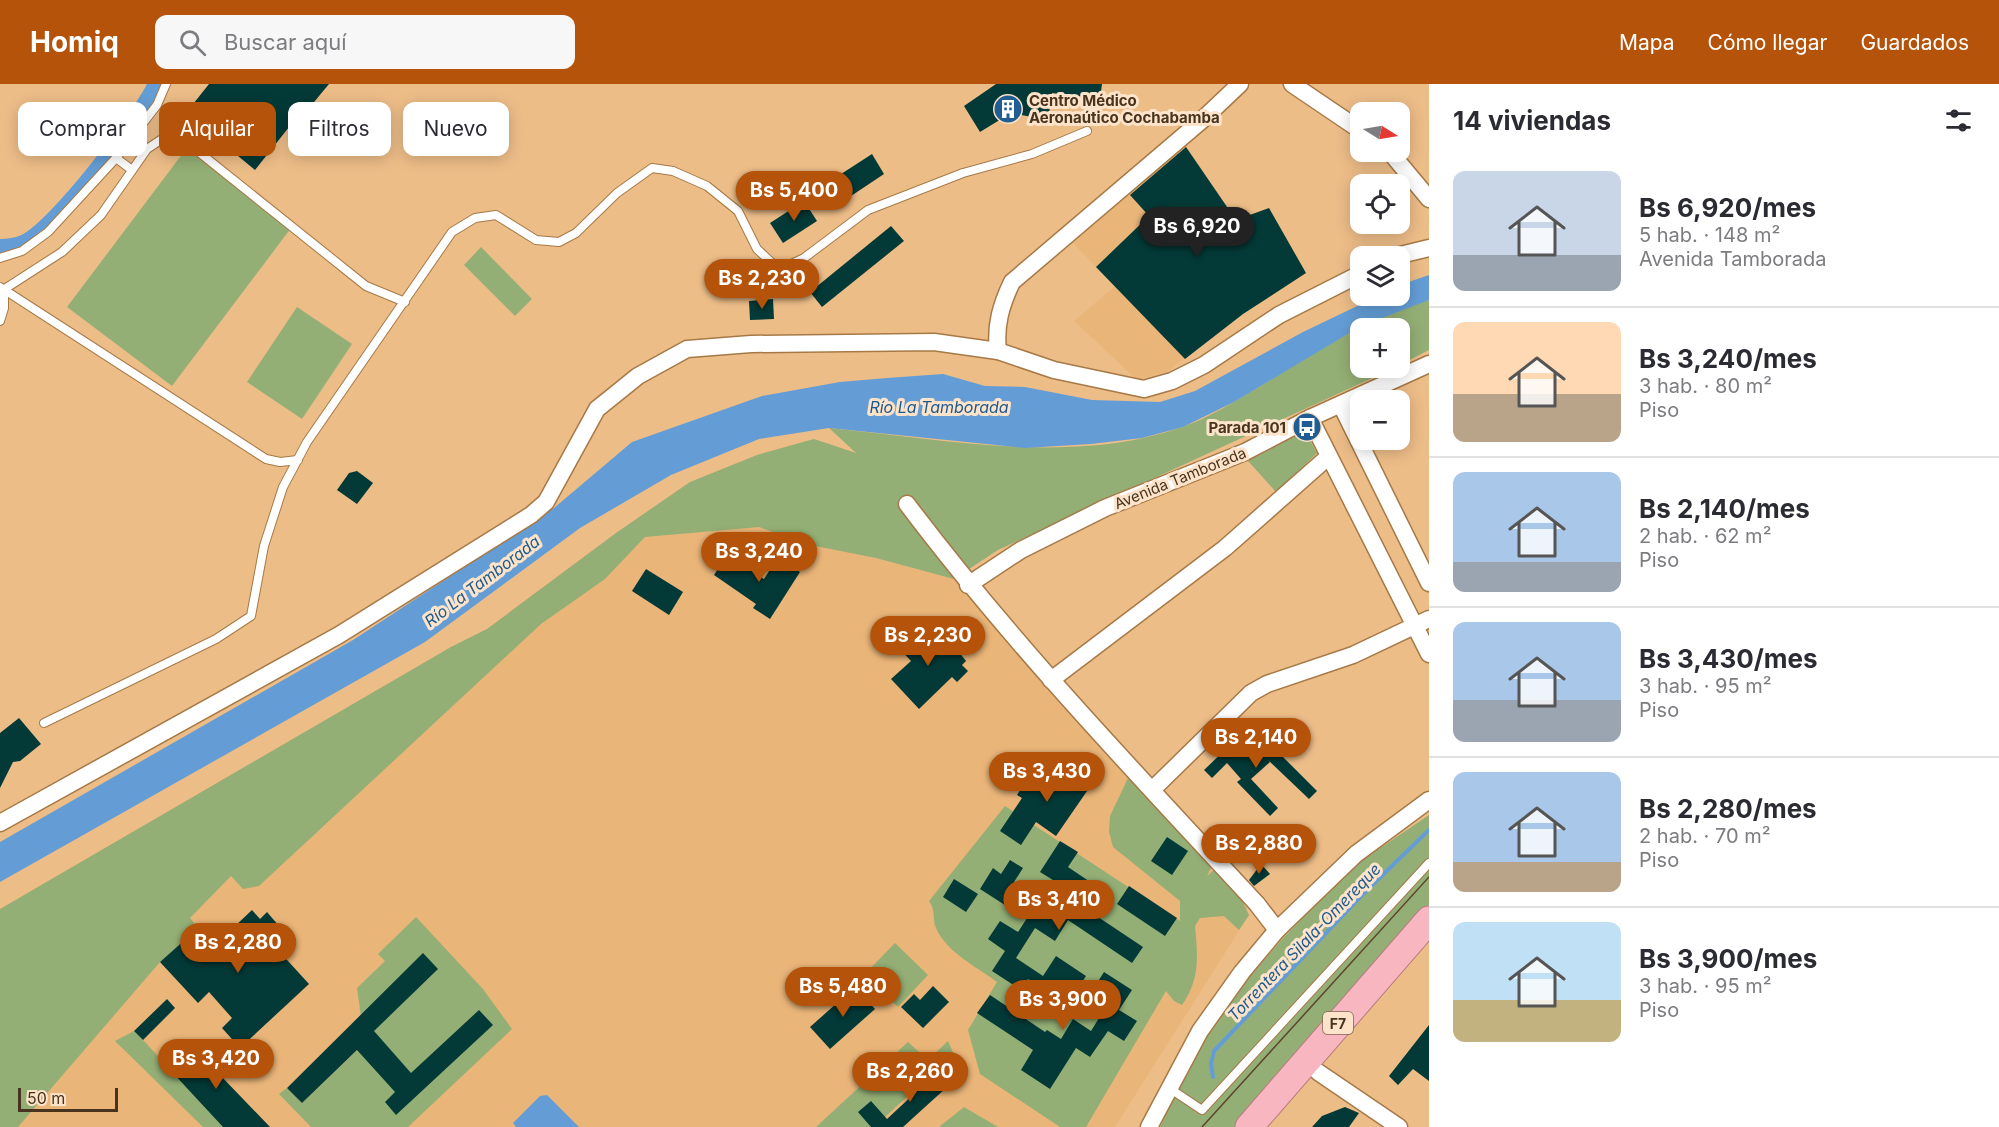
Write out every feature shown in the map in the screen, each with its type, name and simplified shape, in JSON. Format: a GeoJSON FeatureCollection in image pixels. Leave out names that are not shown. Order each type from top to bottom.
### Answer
{"type":"FeatureCollection","features":[{"type":"Feature","properties":{"kind":"highway","name":"F7"},"geometry":{"type":"LineString","coordinates":[[1249,1127],[1429,920]]}},
{"type":"Feature","properties":{"kind":"highway","name":"F7"},"geometry":{"type":"LineString","coordinates":[[1273,1127],[1429,945]]}},
{"type":"Feature","properties":{"kind":"street"},"geometry":{"type":"LineString","coordinates":[[998,351],[997,324],[1001,306],[1012,282],[1201,121],[1240,84]]}},
{"type":"Feature","properties":{"kind":"street"},"geometry":{"type":"LineString","coordinates":[[1292,84],[1350,123]]}},
{"type":"Feature","properties":{"kind":"street"},"geometry":{"type":"LineString","coordinates":[[1398,162],[1429,199]]}},
{"type":"Feature","properties":{"kind":"street"},"geometry":{"type":"LineString","coordinates":[[1410,253],[1429,248]]}},
{"type":"Feature","properties":{"kind":"street"},"geometry":{"type":"LineString","coordinates":[[0,823],[339,635],[531,515],[546,502],[597,408],[638,376],[687,349],[751,344],[934,342],[998,351],[1054,370],[1144,389],[1172,381],[1204,365],[1279,315],[1350,279]]}},
{"type":"Feature","properties":{"kind":"street","name":"Avenida Tamborada"},"geometry":{"type":"LineString","coordinates":[[968,585],[1021,550],[1105,508],[1245,452],[1310,418],[1429,364]]}},
{"type":"Feature","properties":{"kind":"street"},"geometry":{"type":"LineString","coordinates":[[1341,405],[1429,583]]}},
{"type":"Feature","properties":{"kind":"street"},"geometry":{"type":"LineString","coordinates":[[1310,418],[1429,654]]}},
{"type":"Feature","properties":{"kind":"street"},"geometry":{"type":"LineString","coordinates":[[1051,680],[1225,548],[1328,457]]}},
{"type":"Feature","properties":{"kind":"street"},"geometry":{"type":"LineString","coordinates":[[908,504],[968,585],[1051,680],[1257,904],[1277,930]]}},
{"type":"Feature","properties":{"kind":"street"},"geometry":{"type":"LineString","coordinates":[[1152,790],[1251,693],[1277,681],[1353,655],[1429,619]]}},
{"type":"Feature","properties":{"kind":"street"},"geometry":{"type":"LineString","coordinates":[[1149,1127],[1200,1031],[1242,972],[1277,930],[1356,854],[1429,800]]}},
{"type":"Feature","properties":{"kind":"street"},"geometry":{"type":"LineString","coordinates":[[1318,1072],[1399,1127]]}},
{"type":"Feature","properties":{"kind":"lane"},"geometry":{"type":"LineString","coordinates":[[0,258],[22,251],[48,232],[116,158],[157,105],[166,84]]}},
{"type":"Feature","properties":{"kind":"lane"},"geometry":{"type":"LineString","coordinates":[[44,723],[216,639],[251,616],[264,546],[283,487],[298,460],[344,386],[452,232],[476,218],[496,215],[536,240],[559,242],[576,233],[616,193],[652,168],[673,171],[707,186],[738,211],[757,249],[773,264],[787,266],[804,258],[868,210],[963,173],[1032,154],[1087,130]]}},
{"type":"Feature","properties":{"kind":"lane"},"geometry":{"type":"LineString","coordinates":[[1,289],[62,252],[101,215],[147,149],[162,139],[175,137],[185,141],[366,286],[405,302]]}},
{"type":"Feature","properties":{"kind":"lane"},"geometry":{"type":"LineString","coordinates":[[116,158],[132,170]]}},
{"type":"Feature","properties":{"kind":"lane"},"geometry":{"type":"LineString","coordinates":[[1,289],[266,459],[280,462],[298,460]]}},
{"type":"Feature","properties":{"kind":"lane"},"geometry":{"type":"LineString","coordinates":[[0,321],[4,308],[1,289]]}},
{"type":"Feature","properties":{"kind":"lane"},"geometry":{"type":"LineString","coordinates":[[1169,1088],[1202,1110],[1429,863]]}},
{"type":"Feature","properties":{"kind":"shaded area"},"geometry":{"type":"Polygon","coordinates":[[[1186,146],[1236,220],[1269,208],[1306,273],[1243,314],[1168,371],[1137,380],[1074,321],[1115,286],[1073,243],[1186,146]]]}},
{"type":"Feature","properties":{"kind":"shaded area"},"geometry":{"type":"Polygon","coordinates":[[[814,439],[857,454],[954,579],[1245,903],[1249,915],[1115,1127],[0,1127],[0,909],[451,647],[487,629],[616,533],[690,482],[757,455],[814,439]]]}},
{"type":"Feature","properties":{"kind":"green space"},"geometry":{"type":"Polygon","coordinates":[[[181,156],[195,156],[291,228],[172,386],[67,307],[181,156]]]}},
{"type":"Feature","properties":{"kind":"green space"},"geometry":{"type":"Polygon","coordinates":[[[481,247],[532,299],[515,316],[464,265],[481,247]]]}},
{"type":"Feature","properties":{"kind":"green space"},"geometry":{"type":"Polygon","coordinates":[[[1429,300],[1429,350],[1410,360],[1410,318],[1380,318],[1429,300]]]}},
{"type":"Feature","properties":{"kind":"green space"},"geometry":{"type":"Polygon","coordinates":[[[297,307],[352,344],[302,419],[247,382],[297,307]]]}},
{"type":"Feature","properties":{"kind":"green space"},"geometry":{"type":"Polygon","coordinates":[[[1350,333],[1350,378],[1372,378],[998,550],[954,579],[876,558],[805,544],[759,527],[645,537],[605,579],[541,624],[259,886],[243,889],[231,876],[190,918],[198,928],[160,962],[18,1127],[0,1127],[0,909],[451,647],[487,629],[616,533],[690,482],[757,455],[814,439],[856,453],[829,428],[1007,446],[1097,445],[1140,439],[1202,419],[1350,333]]]}},
{"type":"Feature","properties":{"kind":"green space"},"geometry":{"type":"Polygon","coordinates":[[[1304,430],[1317,453],[1276,492],[1248,461],[1304,430]]]}},
{"type":"Feature","properties":{"kind":"green space"},"geometry":{"type":"Polygon","coordinates":[[[1130,774],[1212,866],[1207,876],[1223,862],[1249,915],[1239,930],[1224,916],[1200,918],[1195,926],[1197,958],[1195,977],[1182,1005],[1174,1001],[1166,991],[1086,1127],[1060,1127],[980,1074],[968,1030],[997,982],[954,952],[941,937],[936,928],[929,901],[1005,806],[1180,921],[1180,901],[1113,847],[1109,832],[1110,816],[1130,774]]]}},
{"type":"Feature","properties":{"kind":"green space"},"geometry":{"type":"Polygon","coordinates":[[[1429,815],[1429,907],[1236,1127],[1160,1127],[1192,1059],[1227,1003],[1284,937],[1355,865],[1429,815]]]}},
{"type":"Feature","properties":{"kind":"green space"},"geometry":{"type":"Polygon","coordinates":[[[416,917],[483,989],[512,1029],[408,1127],[311,1127],[279,1094],[287,1088],[302,1103],[375,1033],[361,1017],[357,988],[385,961],[378,954],[416,917]]]}},
{"type":"Feature","properties":{"kind":"green space"},"geometry":{"type":"Polygon","coordinates":[[[895,943],[928,975],[898,1007],[864,975],[895,943]]]}},
{"type":"Feature","properties":{"kind":"green space"},"geometry":{"type":"Polygon","coordinates":[[[134,1031],[224,1127],[203,1127],[115,1041],[134,1031]]]}},
{"type":"Feature","properties":{"kind":"green space"},"geometry":{"type":"Polygon","coordinates":[[[948,1041],[965,1080],[946,1061],[874,1127],[816,1127],[908,1042],[928,1060],[948,1041]]]}},
{"type":"Feature","properties":{"kind":"green space"},"geometry":{"type":"Polygon","coordinates":[[[964,1107],[998,1127],[939,1127],[964,1107]]]}},
{"type":"Feature","properties":{"kind":"water","name":"Río La Tamborada"},"geometry":{"type":"Polygon","coordinates":[[[1429,275],[1429,300],[1382,318],[1350,318],[1350,333],[1234,402],[1183,427],[1142,438],[1025,448],[829,428],[759,439],[671,475],[580,528],[425,642],[0,882],[0,842],[353,640],[554,508],[632,442],[762,396],[840,382],[887,378],[943,374],[985,386],[1025,387],[1092,400],[1160,402],[1195,391],[1303,332],[1357,306],[1410,306],[1410,282],[1429,275]]]}},
{"type":"Feature","properties":{"kind":"water"},"geometry":{"type":"Polygon","coordinates":[[[547,1095],[579,1127],[516,1127],[513,1123],[540,1096],[547,1095]]]}},
{"type":"Feature","properties":{"kind":"building"},"geometry":{"type":"Polygon","coordinates":[[[209,84],[329,84],[314,102],[288,102],[288,128],[276,144],[276,102],[195,102],[209,84]]]}},
{"type":"Feature","properties":{"kind":"building","name":"Centro Médico Aeronaútico Cochabamba"},"geometry":{"type":"Polygon","coordinates":[[[996,84],[1102,84],[1100,99],[1052,93],[1048,120],[1011,113],[980,132],[964,106],[996,84]]]}},
{"type":"Feature","properties":{"kind":"building"},"geometry":{"type":"Polygon","coordinates":[[[1186,147],[1236,220],[1269,208],[1306,273],[1243,314],[1185,359],[1096,267],[1149,216],[1130,195],[1186,147]]]}},
{"type":"Feature","properties":{"kind":"building"},"geometry":{"type":"Polygon","coordinates":[[[872,154],[884,174],[851,196],[838,176],[872,154]]]}},
{"type":"Feature","properties":{"kind":"building"},"geometry":{"type":"Polygon","coordinates":[[[238,156],[266,156],[255,170],[238,156]]]}},
{"type":"Feature","properties":{"kind":"building"},"geometry":{"type":"Polygon","coordinates":[[[804,201],[817,221],[783,243],[770,223],[804,201]]]}},
{"type":"Feature","properties":{"kind":"building"},"geometry":{"type":"Polygon","coordinates":[[[891,226],[904,241],[822,307],[810,292],[891,226]]]}},
{"type":"Feature","properties":{"kind":"building"},"geometry":{"type":"Polygon","coordinates":[[[773,299],[774,319],[750,320],[749,301],[773,299]]]}},
{"type":"Feature","properties":{"kind":"building"},"geometry":{"type":"Polygon","coordinates":[[[357,471],[373,483],[357,504],[337,490],[349,473],[357,471]]]}},
{"type":"Feature","properties":{"kind":"building"},"geometry":{"type":"Polygon","coordinates":[[[727,555],[764,579],[778,557],[800,572],[770,619],[753,608],[756,604],[714,575],[727,555]]]}},
{"type":"Feature","properties":{"kind":"building"},"geometry":{"type":"Polygon","coordinates":[[[646,569],[683,592],[669,615],[632,591],[646,569]]]}},
{"type":"Feature","properties":{"kind":"building"},"geometry":{"type":"Polygon","coordinates":[[[912,630],[929,647],[944,633],[966,661],[962,665],[968,671],[957,682],[952,677],[919,709],[891,679],[911,661],[896,645],[912,630]]]}},
{"type":"Feature","properties":{"kind":"building"},"geometry":{"type":"Polygon","coordinates":[[[19,718],[41,744],[20,761],[13,762],[0,788],[0,733],[19,718]]]}},
{"type":"Feature","properties":{"kind":"building"},"geometry":{"type":"Polygon","coordinates":[[[1238,730],[1265,757],[1275,749],[1317,791],[1309,799],[1267,759],[1270,762],[1251,779],[1278,808],[1270,816],[1237,782],[1241,779],[1227,763],[1212,778],[1204,770],[1228,747],[1224,743],[1238,730]]]}},
{"type":"Feature","properties":{"kind":"building"},"geometry":{"type":"Polygon","coordinates":[[[1077,766],[1096,778],[1056,836],[1036,822],[1021,845],[1000,831],[1022,798],[1017,795],[1033,770],[1041,775],[1068,780],[1077,766]]]}},
{"type":"Feature","properties":{"kind":"building"},"geometry":{"type":"Polygon","coordinates":[[[1219,829],[1241,854],[1234,861],[1212,835],[1219,829]]]}},
{"type":"Feature","properties":{"kind":"building"},"geometry":{"type":"Polygon","coordinates":[[[1167,837],[1188,851],[1172,875],[1151,861],[1167,837]]]}},
{"type":"Feature","properties":{"kind":"building"},"geometry":{"type":"Polygon","coordinates":[[[1060,841],[1078,852],[1068,867],[1105,892],[1092,913],[1143,947],[1132,963],[1068,920],[1055,941],[1035,928],[1016,958],[1043,976],[1056,956],[1086,976],[1067,1005],[1028,979],[1021,990],[992,971],[1005,951],[988,939],[1000,921],[1018,932],[1037,903],[1053,914],[1069,890],[1040,872],[1060,841]]]}},
{"type":"Feature","properties":{"kind":"building"},"geometry":{"type":"Polygon","coordinates":[[[1010,860],[1023,868],[1014,882],[1021,886],[1008,907],[980,889],[993,868],[1001,874],[1010,860]]]}},
{"type":"Feature","properties":{"kind":"building"},"geometry":{"type":"Polygon","coordinates":[[[1261,864],[1270,874],[1254,886],[1249,880],[1261,864]]]}},
{"type":"Feature","properties":{"kind":"building"},"geometry":{"type":"Polygon","coordinates":[[[954,879],[978,894],[966,912],[943,897],[954,879]]]}},
{"type":"Feature","properties":{"kind":"building"},"geometry":{"type":"Polygon","coordinates":[[[1129,886],[1177,918],[1165,936],[1117,904],[1129,886]]]}},
{"type":"Feature","properties":{"kind":"building"},"geometry":{"type":"Polygon","coordinates":[[[252,910],[260,919],[267,912],[279,926],[267,938],[309,984],[240,1048],[222,1028],[232,1018],[209,992],[198,1003],[160,962],[198,928],[214,946],[252,910]]]}},
{"type":"Feature","properties":{"kind":"building"},"geometry":{"type":"Polygon","coordinates":[[[423,953],[438,969],[374,1031],[411,1073],[479,1010],[493,1025],[396,1115],[385,1102],[395,1092],[357,1050],[302,1103],[287,1088],[423,953]]]}},
{"type":"Feature","properties":{"kind":"building"},"geometry":{"type":"Polygon","coordinates":[[[1104,972],[1132,990],[1119,1010],[1137,1021],[1124,1041],[1108,1031],[1090,1057],[1076,1048],[1050,1089],[1021,1070],[1033,1050],[977,1013],[990,995],[1045,1032],[1047,1030],[1061,1039],[1073,1019],[1091,1031],[1109,1002],[1092,991],[1104,972]]]}},
{"type":"Feature","properties":{"kind":"building"},"geometry":{"type":"Polygon","coordinates":[[[933,986],[949,1002],[923,1028],[901,1007],[914,994],[920,1000],[933,986]]]}},
{"type":"Feature","properties":{"kind":"building"},"geometry":{"type":"Polygon","coordinates":[[[855,987],[875,1009],[830,1049],[810,1027],[855,987]]]}},
{"type":"Feature","properties":{"kind":"building"},"geometry":{"type":"Polygon","coordinates":[[[167,999],[175,1008],[143,1040],[134,1031],[167,999]]]}},
{"type":"Feature","properties":{"kind":"building"},"geometry":{"type":"Polygon","coordinates":[[[1429,1025],[1429,1081],[1413,1069],[1398,1085],[1389,1076],[1429,1025]]]}},
{"type":"Feature","properties":{"kind":"building"},"geometry":{"type":"Polygon","coordinates":[[[204,1042],[227,1066],[219,1074],[270,1127],[223,1127],[172,1072],[204,1042]]]}},
{"type":"Feature","properties":{"kind":"building"},"geometry":{"type":"Polygon","coordinates":[[[945,1065],[957,1078],[903,1127],[871,1127],[858,1112],[871,1101],[887,1119],[945,1065]]]}},
{"type":"Feature","properties":{"kind":"building"},"geometry":{"type":"Polygon","coordinates":[[[1345,1107],[1359,1113],[1349,1127],[1312,1127],[1322,1116],[1345,1107]]]}},
{"type":"Feature","properties":{"kind":"waterway"},"geometry":{"type":"LineString","coordinates":[[0,246],[23,242],[37,233],[55,216],[114,145],[155,84]]}},
{"type":"Feature","properties":{"kind":"waterway","name":"Torrentera Silala-Omereque"},"geometry":{"type":"LineString","coordinates":[[1213,1077],[1211,1064],[1214,1051],[1362,895],[1429,830]]}},
{"type":"Feature","properties":{"kind":"tram line"},"geometry":{"type":"LineString","coordinates":[[1202,1127],[1429,877]]}},
{"type":"Feature","properties":{"kind":"place","name":"Centro Médico Aeronaútico Cochabamba"},"geometry":{"type":"Point","coordinates":[1008,109]}},
{"type":"Feature","properties":{"kind":"place","name":"Parada 101"},"geometry":{"type":"Point","coordinates":[1307,427]}}]}
